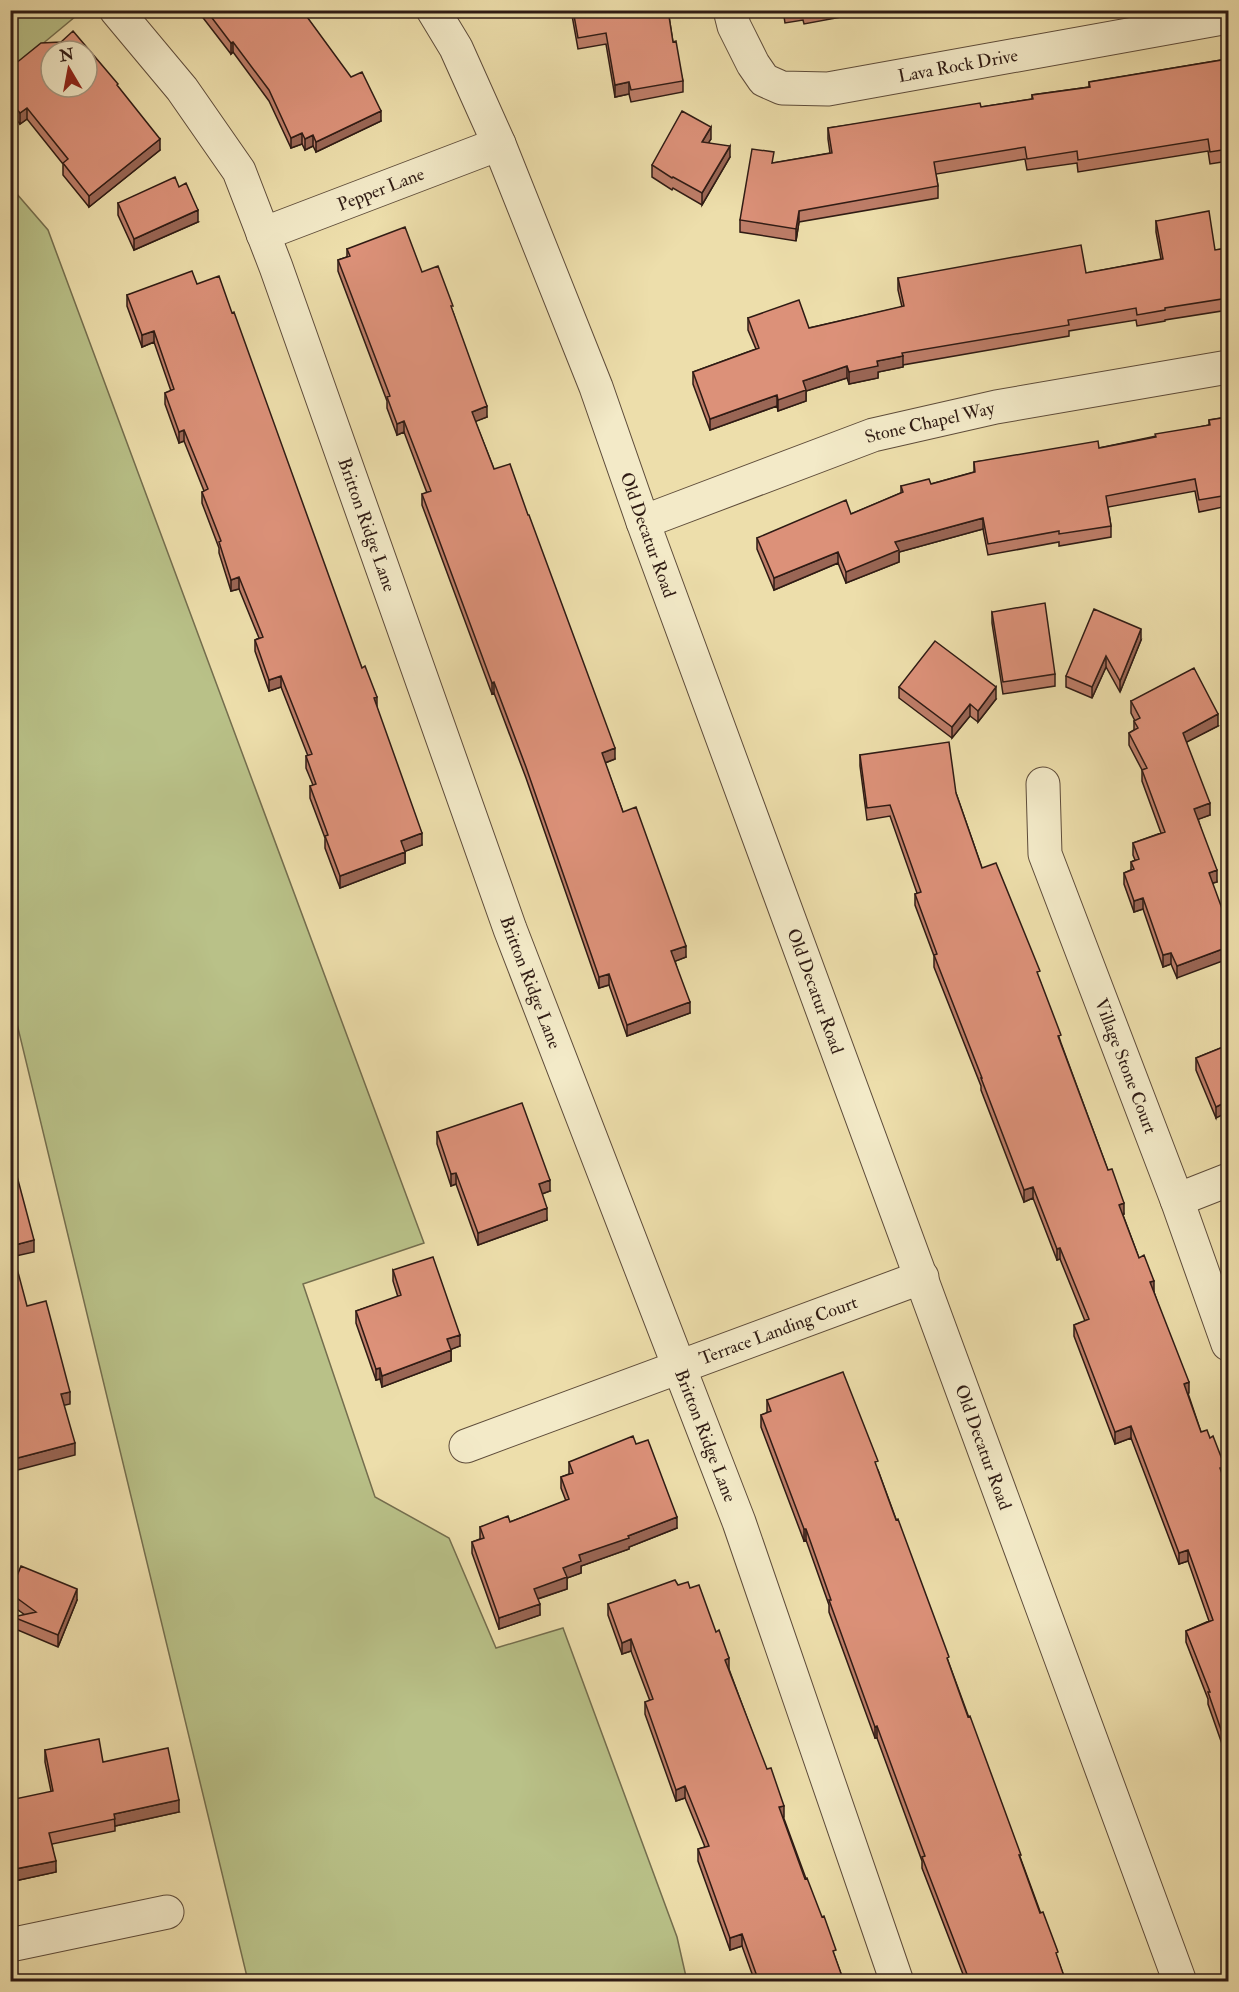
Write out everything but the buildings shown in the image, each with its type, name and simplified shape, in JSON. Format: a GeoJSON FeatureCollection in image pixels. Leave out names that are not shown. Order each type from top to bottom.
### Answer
{"type":"FeatureCollection","features":[{"type":"Feature","properties":{"kind":"street","name":"Britton Ridge Lane"},"geometry":{"type":"LineString","coordinates":[[116,10],[182,89],[239,171],[510,929],[739,1522],[897,1982]]}},
{"type":"Feature","properties":{"kind":"street","name":"Old Decatur Road"},"geometry":{"type":"LineString","coordinates":[[433,10],[456,48],[499,144],[596,387],[643,522],[1180,1982]]}},
{"type":"Feature","properties":{"kind":"street","name":"Lava Rock Drive"},"geometry":{"type":"LineString","coordinates":[[730,10],[734,26],[753,64],[764,80],[782,88],[828,88],[1228,17]]}},
{"type":"Feature","properties":{"kind":"street","name":"Pepper Lane"},"geometry":{"type":"LineString","coordinates":[[263,234],[499,144]]}},
{"type":"Feature","properties":{"kind":"street","name":"Stone Chapel Way"},"geometry":{"type":"LineString","coordinates":[[643,522],[873,435],[996,407],[1228,367]]}},
{"type":"Feature","properties":{"kind":"street","name":"Village Stone Court"},"geometry":{"type":"LineString","coordinates":[[1043,784],[1045,854],[1177,1200],[1228,1344]]}},
{"type":"Feature","properties":{"kind":"street"},"geometry":{"type":"LineString","coordinates":[[1177,1200],[1228,1180]]}},
{"type":"Feature","properties":{"kind":"street","name":"Terrace Landing Court"},"geometry":{"type":"LineString","coordinates":[[466,1446],[922,1278]]}},
{"type":"Feature","properties":{"kind":"street"},"geometry":{"type":"LineString","coordinates":[[10,1945],[167,1912]]}},
{"type":"Feature","properties":{"kind":"green space"},"geometry":{"type":"Polygon","coordinates":[[[11,11],[82,11],[48,39],[39,39],[39,47],[11,70],[11,11]]]}},
{"type":"Feature","properties":{"kind":"green space"},"geometry":{"type":"Polygon","coordinates":[[[10,186],[48,230],[424,1243],[303,1284],[375,1497],[449,1538],[496,1648],[563,1628],[677,1937],[687,1981],[248,1981],[11,999],[10,186]]]}}]}
